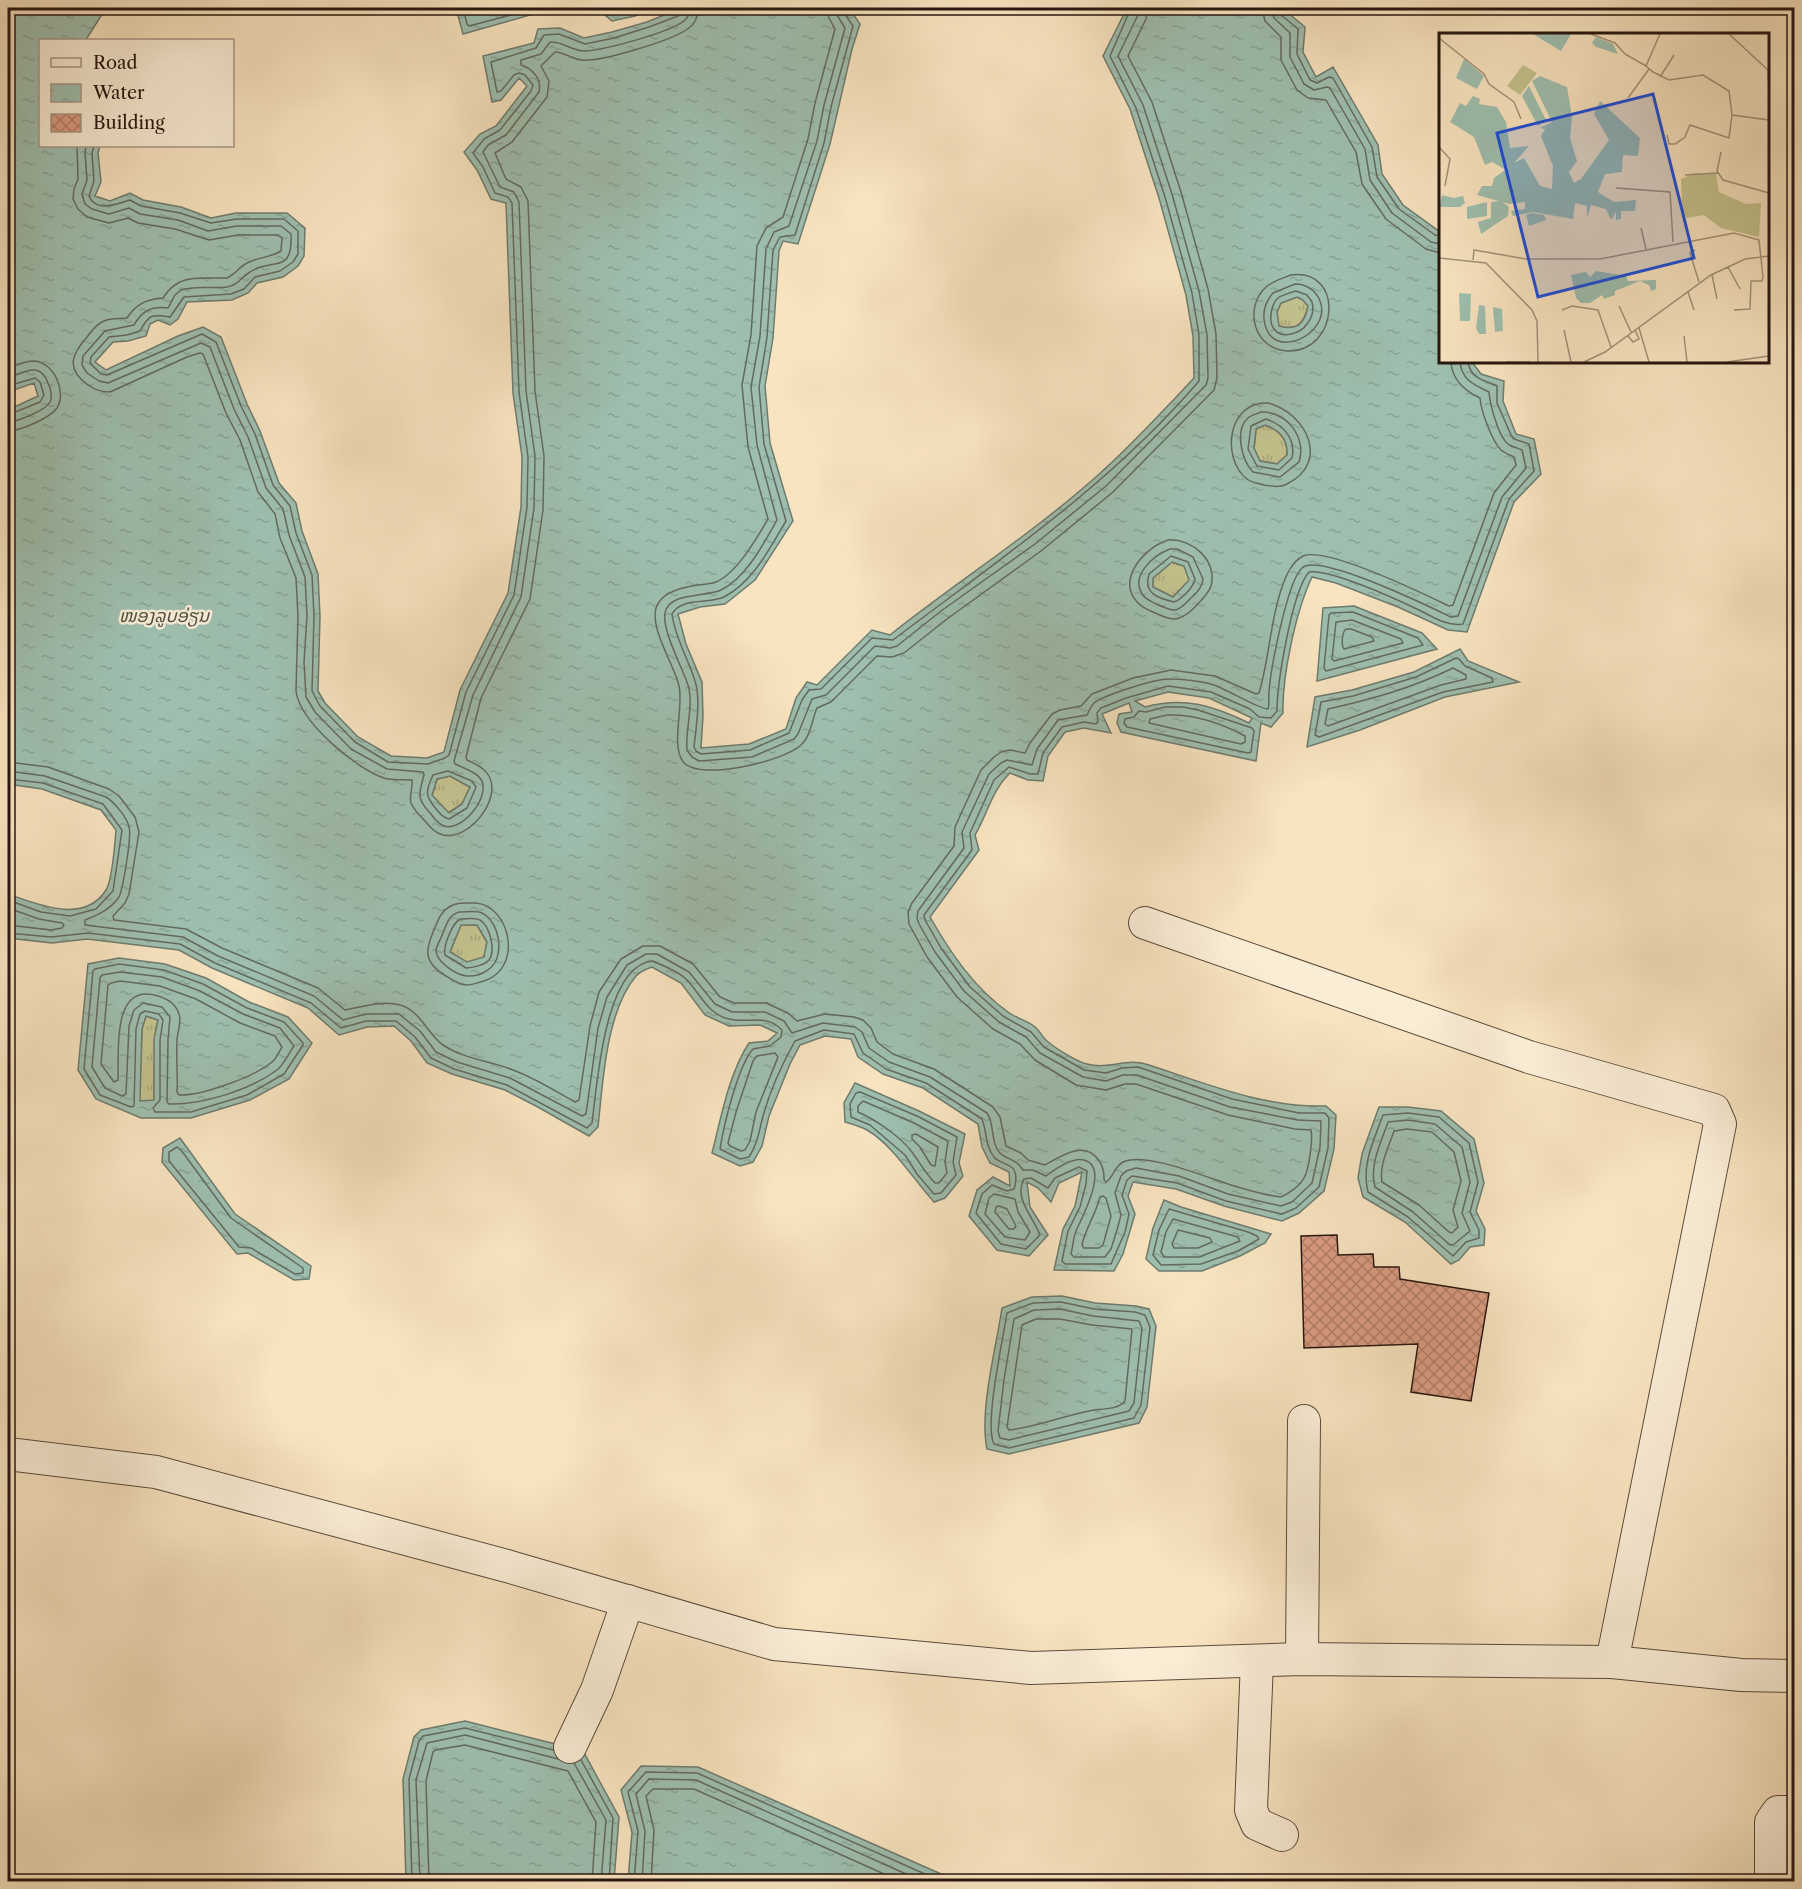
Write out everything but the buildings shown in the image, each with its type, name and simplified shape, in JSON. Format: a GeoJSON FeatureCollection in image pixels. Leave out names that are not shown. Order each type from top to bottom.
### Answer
{"type":"FeatureCollection","features":[{"type":"Feature","properties":{"kind":"street"},"geometry":{"type":"LineString","coordinates":[[1145,923],[1529,1057],[1714,1110],[1720,1124],[1612,1662]]}},
{"type":"Feature","properties":{"kind":"street"},"geometry":{"type":"LineString","coordinates":[[1302,1659],[1304,1421]]}},
{"type":"Feature","properties":{"kind":"street"},"geometry":{"type":"LineString","coordinates":[[8,1454],[156,1472],[507,1566],[774,1644],[1031,1668],[1302,1659],[1612,1662],[1741,1675],[1794,1676]]}},
{"type":"Feature","properties":{"kind":"street"},"geometry":{"type":"LineString","coordinates":[[570,1747],[597,1690],[628,1601]]}},
{"type":"Feature","properties":{"kind":"street"},"geometry":{"type":"LineString","coordinates":[[1257,1660],[1251,1810],[1257,1824],[1282,1835]]}},
{"type":"Feature","properties":{"kind":"street"},"geometry":{"type":"LineString","coordinates":[[1771,1881],[1771,1822],[1778,1812],[1794,1812]]}},
{"type":"Feature","properties":{"kind":"green space"},"geometry":{"type":"Polygon","coordinates":[[[1297,297],[1308,306],[1302,322],[1290,328],[1278,326],[1277,312],[1281,303],[1297,297]]]}},
{"type":"Feature","properties":{"kind":"green space"},"geometry":{"type":"Polygon","coordinates":[[[1264,425],[1279,433],[1286,445],[1287,455],[1277,464],[1260,461],[1254,449],[1256,429],[1264,425]]]}},
{"type":"Feature","properties":{"kind":"green space"},"geometry":{"type":"Polygon","coordinates":[[[1172,562],[1184,566],[1190,580],[1173,597],[1153,587],[1153,578],[1172,562]]]}},
{"type":"Feature","properties":{"kind":"green space"},"geometry":{"type":"Polygon","coordinates":[[[450,776],[470,787],[462,804],[448,813],[432,796],[437,779],[450,776]]]}},
{"type":"Feature","properties":{"kind":"green space"},"geometry":{"type":"Polygon","coordinates":[[[461,925],[477,925],[487,942],[484,957],[467,963],[450,952],[461,925]]]}},
{"type":"Feature","properties":{"kind":"green space"},"geometry":{"type":"Polygon","coordinates":[[[146,1016],[158,1020],[154,1101],[139,1101],[142,1029],[146,1016]]]}},
{"type":"Feature","properties":{"kind":"water","name":"ໜອງລູບອ່ຽນ"},"geometry":{"type":"Polygon","coordinates":[[[8,8],[106,8],[87,39],[39,39],[39,147],[100,147],[98,153],[101,182],[95,196],[110,201],[130,193],[143,200],[181,207],[211,218],[236,213],[287,213],[305,228],[304,256],[298,266],[283,277],[257,283],[248,293],[232,300],[187,302],[178,319],[170,325],[158,320],[150,324],[146,336],[113,342],[95,362],[106,370],[178,336],[203,327],[221,337],[279,483],[296,503],[302,531],[318,574],[320,616],[318,691],[325,703],[358,737],[391,756],[427,758],[444,752],[460,690],[508,593],[521,507],[522,457],[513,393],[506,203],[491,199],[477,170],[464,152],[480,134],[496,126],[527,86],[519,78],[501,100],[492,102],[483,56],[534,43],[538,29],[560,28],[584,38],[647,22],[678,8],[849,8],[860,24],[830,144],[798,244],[783,241],[779,251],[773,338],[765,386],[770,443],[793,521],[755,580],[725,604],[700,607],[678,614],[686,644],[702,682],[701,748],[749,744],[786,729],[796,698],[807,682],[817,685],[872,630],[890,635],[1021,538],[1072,497],[1122,453],[1194,378],[1193,336],[1186,295],[1159,198],[1130,109],[1103,56],[1127,8],[1282,8],[1305,27],[1303,52],[1316,77],[1333,67],[1378,145],[1382,174],[1403,205],[1439,231],[1439,363],[1473,363],[1481,374],[1504,381],[1503,401],[1516,434],[1534,439],[1541,474],[1514,502],[1467,632],[1448,630],[1398,607],[1336,583],[1312,577],[1291,644],[1285,680],[1283,713],[1271,727],[1261,723],[1256,761],[1121,732],[1117,723],[1119,714],[1132,712],[1129,703],[1102,714],[1111,733],[1084,728],[1065,732],[1048,756],[1043,781],[1028,780],[1010,773],[1004,780],[994,795],[975,835],[979,850],[930,917],[955,956],[984,992],[1008,1012],[1035,1027],[1051,1044],[1078,1061],[1103,1066],[1141,1063],[1258,1099],[1303,1106],[1326,1106],[1336,1115],[1334,1149],[1324,1191],[1299,1213],[1282,1221],[1224,1206],[1176,1189],[1133,1182],[1128,1196],[1135,1214],[1123,1254],[1114,1271],[1054,1270],[1063,1229],[1075,1206],[1082,1172],[1059,1183],[1051,1202],[1038,1188],[1027,1182],[1030,1207],[1048,1235],[1029,1256],[997,1250],[969,1216],[977,1190],[993,1177],[1010,1186],[1009,1172],[990,1163],[982,1147],[978,1124],[923,1088],[883,1074],[858,1057],[851,1039],[825,1036],[800,1045],[769,1116],[762,1146],[753,1162],[740,1166],[712,1153],[726,1096],[742,1055],[749,1043],[768,1041],[777,1033],[760,1025],[729,1026],[705,1015],[681,983],[652,967],[636,976],[618,1008],[604,1068],[598,1127],[589,1136],[505,1090],[452,1074],[427,1063],[411,1041],[394,1026],[367,1027],[339,1035],[308,1008],[212,968],[179,950],[87,939],[52,943],[8,938],[8,894],[32,903],[60,909],[85,907],[97,901],[106,890],[110,879],[116,830],[101,810],[42,789],[8,784],[8,410],[38,396],[34,383],[8,392],[8,8]],[[1297,297],[1281,303],[1277,312],[1279,326],[1291,328],[1302,322],[1308,306],[1297,297]],[[1265,425],[1256,429],[1254,448],[1260,461],[1277,464],[1287,455],[1282,436],[1265,425]],[[1172,562],[1153,578],[1153,587],[1173,597],[1189,580],[1184,566],[1172,562]],[[1168,692],[1135,701],[1145,707],[1173,702],[1198,704],[1249,723],[1252,718],[1209,698],[1168,692]],[[450,776],[437,779],[432,795],[449,813],[462,804],[470,787],[450,776]],[[461,925],[450,952],[467,962],[484,957],[487,942],[477,925],[461,925]]]}},
{"type":"Feature","properties":{"kind":"water"},"geometry":{"type":"Polygon","coordinates":[[[456,8],[555,8],[463,34],[456,8]]]}},
{"type":"Feature","properties":{"kind":"water"},"geometry":{"type":"Polygon","coordinates":[[[604,8],[652,8],[635,16],[612,21],[605,15],[604,8]]]}},
{"type":"Feature","properties":{"kind":"water"},"geometry":{"type":"Polygon","coordinates":[[[1354,606],[1422,633],[1437,649],[1317,681],[1323,608],[1354,606]]]}},
{"type":"Feature","properties":{"kind":"water"},"geometry":{"type":"Polygon","coordinates":[[[1460,649],[1468,661],[1519,682],[1445,697],[1360,730],[1307,747],[1315,697],[1352,690],[1414,672],[1460,649]]]}},
{"type":"Feature","properties":{"kind":"water"},"geometry":{"type":"Polygon","coordinates":[[[119,958],[165,964],[206,978],[249,1002],[288,1017],[312,1043],[289,1079],[250,1100],[191,1118],[141,1118],[96,1099],[78,1070],[88,964],[119,958]],[[146,1016],[142,1029],[140,1101],[154,1100],[154,1039],[158,1020],[146,1016]]]}},
{"type":"Feature","properties":{"kind":"water"},"geometry":{"type":"Polygon","coordinates":[[[855,1083],[965,1134],[959,1163],[963,1176],[945,1198],[934,1202],[885,1144],[867,1130],[845,1122],[844,1103],[855,1083]]]}},
{"type":"Feature","properties":{"kind":"water"},"geometry":{"type":"Polygon","coordinates":[[[1379,1107],[1408,1107],[1441,1111],[1474,1139],[1484,1183],[1476,1211],[1485,1229],[1484,1245],[1470,1247],[1459,1260],[1451,1264],[1405,1222],[1363,1197],[1358,1178],[1362,1154],[1379,1107]]]}},
{"type":"Feature","properties":{"kind":"water"},"geometry":{"type":"Polygon","coordinates":[[[180,1138],[235,1214],[311,1266],[309,1279],[294,1280],[248,1253],[237,1254],[162,1162],[163,1148],[180,1138]]]}},
{"type":"Feature","properties":{"kind":"water"},"geometry":{"type":"Polygon","coordinates":[[[1164,1200],[1271,1234],[1265,1243],[1202,1271],[1159,1271],[1146,1259],[1153,1228],[1164,1200]]]}},
{"type":"Feature","properties":{"kind":"water"},"geometry":{"type":"Polygon","coordinates":[[[1062,1296],[1095,1303],[1149,1309],[1156,1326],[1147,1407],[1139,1423],[1009,1454],[987,1449],[985,1416],[989,1379],[1002,1308],[1032,1297],[1062,1296]]]}},
{"type":"Feature","properties":{"kind":"water"},"geometry":{"type":"Polygon","coordinates":[[[465,1721],[583,1751],[619,1817],[614,1881],[406,1881],[403,1779],[414,1737],[421,1730],[465,1721]]]}},
{"type":"Feature","properties":{"kind":"water"},"geometry":{"type":"Polygon","coordinates":[[[641,1766],[698,1767],[957,1881],[628,1881],[632,1832],[621,1790],[641,1766]]]}}]}
